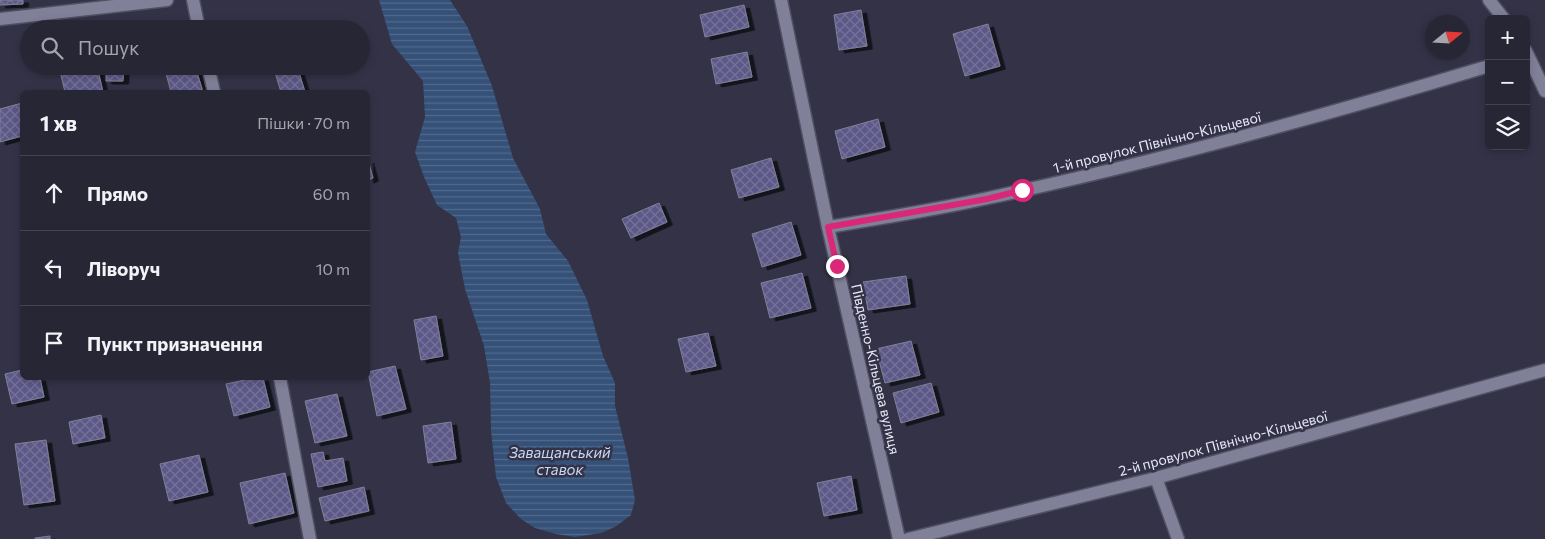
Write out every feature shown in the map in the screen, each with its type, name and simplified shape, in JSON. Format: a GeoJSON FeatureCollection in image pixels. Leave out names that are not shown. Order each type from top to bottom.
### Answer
{"type":"FeatureCollection","features":[{"type":"Feature","properties":{"kind":"street"},"geometry":{"type":"LineString","coordinates":[[0,19],[167,0]]}},
{"type":"Feature","properties":{"kind":"street"},"geometry":{"type":"LineString","coordinates":[[193,0],[197,20]]}},
{"type":"Feature","properties":{"kind":"street","name":"Південно-Кільцева вулиця"},"geometry":{"type":"LineString","coordinates":[[781,0],[828,227],[899,539]]}},
{"type":"Feature","properties":{"kind":"street"},"geometry":{"type":"LineString","coordinates":[[1490,0],[1501,15]]}},
{"type":"Feature","properties":{"kind":"street"},"geometry":{"type":"LineString","coordinates":[[1530,59],[1545,91]]}},
{"type":"Feature","properties":{"kind":"street","name":"1-й провулок Північно-Кільцевої"},"geometry":{"type":"LineString","coordinates":[[828,227],[987,199],[1146,162],[1347,109],[1485,67]]}},
{"type":"Feature","properties":{"kind":"street"},"geometry":{"type":"LineString","coordinates":[[210,75],[214,90]]}},
{"type":"Feature","properties":{"kind":"street","name":"2-й провулок Північно-Кільцевої"},"geometry":{"type":"LineString","coordinates":[[908,539],[1156,478],[1545,370]]}},
{"type":"Feature","properties":{"kind":"street"},"geometry":{"type":"LineString","coordinates":[[280,380],[310,539]]}},
{"type":"Feature","properties":{"kind":"street"},"geometry":{"type":"LineString","coordinates":[[1156,478],[1178,539]]}},
{"type":"Feature","properties":{"kind":"water","name":"Заващанський ставок"},"geometry":{"type":"Polygon","coordinates":[[[379,0],[450,0],[467,26],[492,86],[513,158],[540,209],[546,234],[568,261],[587,300],[603,356],[615,383],[615,406],[628,458],[635,500],[631,515],[615,527],[601,533],[575,537],[556,534],[535,528],[521,519],[506,503],[496,477],[491,431],[490,383],[484,346],[465,289],[458,253],[461,237],[456,218],[437,205],[415,152],[425,117],[423,81],[392,44],[379,0]]]}},
{"type":"Feature","properties":{"kind":"building"},"geometry":{"type":"Polygon","coordinates":[[[0,0],[23,0],[23,4],[0,5],[0,0]]]}},
{"type":"Feature","properties":{"kind":"building"},"geometry":{"type":"Polygon","coordinates":[[[744,5],[749,27],[705,37],[700,15],[744,5]]]}},
{"type":"Feature","properties":{"kind":"building"},"geometry":{"type":"Polygon","coordinates":[[[861,10],[867,46],[839,50],[834,15],[861,10]]]}},
{"type":"Feature","properties":{"kind":"building"},"geometry":{"type":"Polygon","coordinates":[[[988,24],[1000,66],[965,76],[953,34],[988,24]]]}},
{"type":"Feature","properties":{"kind":"building"},"geometry":{"type":"Polygon","coordinates":[[[747,52],[752,77],[716,84],[711,59],[747,52]]]}},
{"type":"Feature","properties":{"kind":"building"},"geometry":{"type":"Polygon","coordinates":[[[61,75],[99,75],[103,90],[65,90],[61,75]]]}},
{"type":"Feature","properties":{"kind":"building"},"geometry":{"type":"Polygon","coordinates":[[[106,75],[123,75],[123,81],[106,81],[106,75]]]}},
{"type":"Feature","properties":{"kind":"building"},"geometry":{"type":"Polygon","coordinates":[[[166,75],[198,75],[202,90],[170,90],[166,75]]]}},
{"type":"Feature","properties":{"kind":"building"},"geometry":{"type":"Polygon","coordinates":[[[276,75],[300,75],[304,90],[280,90],[276,75]]]}},
{"type":"Feature","properties":{"kind":"building"},"geometry":{"type":"Polygon","coordinates":[[[20,104],[20,137],[0,142],[0,109],[20,104]]]}},
{"type":"Feature","properties":{"kind":"building"},"geometry":{"type":"Polygon","coordinates":[[[878,119],[885,147],[842,159],[835,131],[878,119]]]}},
{"type":"Feature","properties":{"kind":"building"},"geometry":{"type":"Polygon","coordinates":[[[771,158],[779,187],[739,198],[731,170],[771,158]]]}},
{"type":"Feature","properties":{"kind":"building"},"geometry":{"type":"Polygon","coordinates":[[[370,167],[373,178],[370,179],[370,167]]]}},
{"type":"Feature","properties":{"kind":"building"},"geometry":{"type":"Polygon","coordinates":[[[659,203],[667,222],[631,238],[622,219],[659,203]]]}},
{"type":"Feature","properties":{"kind":"building"},"geometry":{"type":"Polygon","coordinates":[[[791,222],[801,255],[762,267],[752,234],[791,222]]]}},
{"type":"Feature","properties":{"kind":"building"},"geometry":{"type":"Polygon","coordinates":[[[802,273],[811,308],[770,318],[761,283],[802,273]]]}},
{"type":"Feature","properties":{"kind":"building"},"geometry":{"type":"Polygon","coordinates":[[[906,276],[910,304],[868,310],[863,282],[906,276]]]}},
{"type":"Feature","properties":{"kind":"building"},"geometry":{"type":"Polygon","coordinates":[[[436,316],[443,356],[421,360],[414,320],[436,316]]]}},
{"type":"Feature","properties":{"kind":"building"},"geometry":{"type":"Polygon","coordinates":[[[708,333],[716,366],[686,372],[678,339],[708,333]]]}},
{"type":"Feature","properties":{"kind":"building"},"geometry":{"type":"Polygon","coordinates":[[[911,341],[920,375],[885,383],[876,349],[911,341]]]}},
{"type":"Feature","properties":{"kind":"building"},"geometry":{"type":"Polygon","coordinates":[[[395,366],[406,409],[377,416],[370,380],[370,372],[395,366]]]}},
{"type":"Feature","properties":{"kind":"building"},"geometry":{"type":"Polygon","coordinates":[[[20,370],[20,380],[40,380],[44,397],[12,404],[5,374],[20,370]]]}},
{"type":"Feature","properties":{"kind":"building"},"geometry":{"type":"Polygon","coordinates":[[[245,380],[263,380],[270,407],[234,416],[226,384],[245,380]]]}},
{"type":"Feature","properties":{"kind":"building"},"geometry":{"type":"Polygon","coordinates":[[[931,383],[939,412],[901,423],[893,393],[931,383]]]}},
{"type":"Feature","properties":{"kind":"building"},"geometry":{"type":"Polygon","coordinates":[[[337,394],[347,436],[315,443],[305,401],[337,394]]]}},
{"type":"Feature","properties":{"kind":"building"},"geometry":{"type":"Polygon","coordinates":[[[101,415],[105,438],[73,444],[69,422],[101,415]]]}},
{"type":"Feature","properties":{"kind":"building"},"geometry":{"type":"Polygon","coordinates":[[[451,422],[456,459],[428,463],[423,426],[451,422]]]}},
{"type":"Feature","properties":{"kind":"building"},"geometry":{"type":"Polygon","coordinates":[[[46,440],[55,501],[24,505],[15,444],[46,440]]]}},
{"type":"Feature","properties":{"kind":"building"},"geometry":{"type":"Polygon","coordinates":[[[323,452],[325,461],[343,458],[347,481],[318,487],[311,454],[323,452]]]}},
{"type":"Feature","properties":{"kind":"building"},"geometry":{"type":"Polygon","coordinates":[[[199,455],[208,492],[169,501],[160,464],[199,455]]]}},
{"type":"Feature","properties":{"kind":"building"},"geometry":{"type":"Polygon","coordinates":[[[285,473],[294,513],[249,524],[240,483],[285,473]]]}},
{"type":"Feature","properties":{"kind":"building"},"geometry":{"type":"Polygon","coordinates":[[[851,476],[857,510],[824,516],[817,483],[851,476]]]}},
{"type":"Feature","properties":{"kind":"building"},"geometry":{"type":"Polygon","coordinates":[[[364,487],[369,511],[325,521],[319,498],[364,487]]]}},
{"type":"Feature","properties":{"kind":"building"},"geometry":{"type":"Polygon","coordinates":[[[50,536],[50,539],[35,539],[35,538],[50,536]]]}},
{"type":"Feature","properties":{"kind":"route"},"geometry":{"type":"LineString","coordinates":[[837,266],[828,227],[987,199],[1022,190]]}}]}
